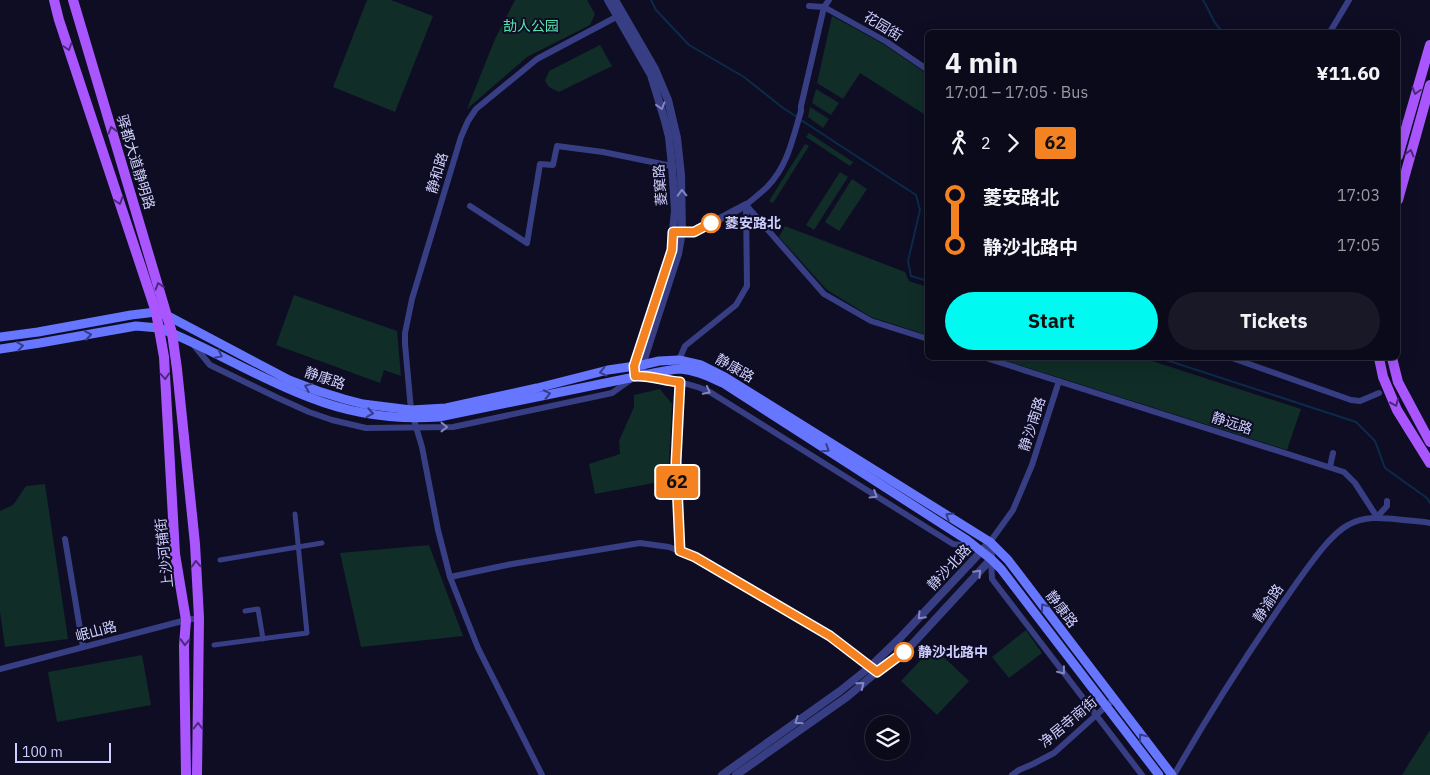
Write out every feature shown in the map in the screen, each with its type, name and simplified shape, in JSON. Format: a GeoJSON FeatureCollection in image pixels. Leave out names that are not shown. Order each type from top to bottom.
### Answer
{"type":"FeatureCollection","features":[{"type":"Feature","properties":{"kind":"main road","name":"驿都大道静明路"},"geometry":{"type":"LineString","coordinates":[[54,0],[156,312],[159,328]]}},
{"type":"Feature","properties":{"kind":"main road","name":"驿都大道静明路"},"geometry":{"type":"LineString","coordinates":[[74,0],[172,333]]}},
{"type":"Feature","properties":{"kind":"main road"},"geometry":{"type":"LineString","coordinates":[[1400,149],[1430,45]]}},
{"type":"Feature","properties":{"kind":"main road"},"geometry":{"type":"LineString","coordinates":[[1400,193],[1430,85]]}},
{"type":"Feature","properties":{"kind":"main road","name":"静康路"},"geometry":{"type":"LineString","coordinates":[[156,312],[168,316],[289,380],[318,391],[414,418],[446,408],[659,360],[679,360],[701,365],[725,377],[990,542],[1008,560],[1159,775]]}},
{"type":"Feature","properties":{"kind":"main road"},"geometry":{"type":"LineString","coordinates":[[0,337],[156,312]]}},
{"type":"Feature","properties":{"kind":"main road","name":"静康路"},"geometry":{"type":"LineString","coordinates":[[0,349],[136,326],[159,328],[312,399],[355,411],[396,418],[439,416],[679,369],[706,375],[723,383],[979,549],[991,559],[1110,703],[1173,775]]}},
{"type":"Feature","properties":{"kind":"main road","name":"上沙河铺街"},"geometry":{"type":"LineString","coordinates":[[159,328],[164,357],[175,554],[186,620],[184,646],[186,775]]}},
{"type":"Feature","properties":{"kind":"main road"},"geometry":{"type":"LineString","coordinates":[[172,333],[195,544],[199,618],[197,775]]}},
{"type":"Feature","properties":{"kind":"main road"},"geometry":{"type":"LineString","coordinates":[[1379,360],[1383,377],[1397,410],[1430,463]]}},
{"type":"Feature","properties":{"kind":"main road"},"geometry":{"type":"LineString","coordinates":[[1392,360],[1398,382],[1430,442]]}},
{"type":"Feature","properties":{"kind":"street","name":"菱窠路"},"geometry":{"type":"LineString","coordinates":[[608,0],[620,14],[655,69],[668,100],[677,138],[681,175],[682,232],[678,254],[638,366]]}},
{"type":"Feature","properties":{"kind":"street","name":"菱窠路"},"geometry":{"type":"LineString","coordinates":[[615,0],[620,14],[651,75],[665,121],[669,137],[675,211],[672,250],[638,366],[638,376]]}},
{"type":"Feature","properties":{"kind":"street"},"geometry":{"type":"LineString","coordinates":[[673,232],[694,232],[746,204],[768,186],[781,167],[791,147],[824,7],[828,0]]}},
{"type":"Feature","properties":{"kind":"street"},"geometry":{"type":"LineString","coordinates":[[1331,30],[1348,0]]}},
{"type":"Feature","properties":{"kind":"street"},"geometry":{"type":"LineString","coordinates":[[809,6],[824,7]]}},
{"type":"Feature","properties":{"kind":"street","name":"花园街"},"geometry":{"type":"LineString","coordinates":[[824,7],[887,42],[925,68]]}},
{"type":"Feature","properties":{"kind":"street","name":"静和路"},"geometry":{"type":"LineString","coordinates":[[542,775],[478,648],[450,577],[438,530],[422,446],[414,418],[405,344],[406,326],[418,278],[461,137],[476,109],[537,59],[620,14]]}},
{"type":"Feature","properties":{"kind":"street"},"geometry":{"type":"LineString","coordinates":[[470,206],[527,244],[540,164],[553,165],[557,146],[603,152],[672,166]]}},
{"type":"Feature","properties":{"kind":"street"},"geometry":{"type":"LineString","coordinates":[[746,204],[824,294],[871,321],[925,338]]}},
{"type":"Feature","properties":{"kind":"street"},"geometry":{"type":"LineString","coordinates":[[679,360],[685,346],[736,304],[747,286],[746,204]]}},
{"type":"Feature","properties":{"kind":"street"},"geometry":{"type":"LineString","coordinates":[[191,342],[210,365],[309,412],[366,428],[414,418],[453,427],[612,393],[638,376],[698,386],[953,544],[979,549]]}},
{"type":"Feature","properties":{"kind":"street"},"geometry":{"type":"LineString","coordinates":[[992,360],[1059,381]]}},
{"type":"Feature","properties":{"kind":"street"},"geometry":{"type":"LineString","coordinates":[[1238,360],[1351,400],[1360,401],[1379,393]]}},
{"type":"Feature","properties":{"kind":"street","name":"静远路"},"geometry":{"type":"LineString","coordinates":[[1059,381],[1344,472],[1355,483],[1377,517]]}},
{"type":"Feature","properties":{"kind":"street","name":"静沙南路"},"geometry":{"type":"LineString","coordinates":[[990,542],[1013,510],[1032,465],[1059,381]]}},
{"type":"Feature","properties":{"kind":"street"},"geometry":{"type":"LineString","coordinates":[[680,382],[676,462],[680,551]]}},
{"type":"Feature","properties":{"kind":"street"},"geometry":{"type":"LineString","coordinates":[[1330,467],[1333,453]]}},
{"type":"Feature","properties":{"kind":"street"},"geometry":{"type":"LineString","coordinates":[[1377,517],[1387,502]]}},
{"type":"Feature","properties":{"kind":"street"},"geometry":{"type":"LineString","coordinates":[[214,645],[307,633],[295,514]]}},
{"type":"Feature","properties":{"kind":"street","name":"静渝路"},"geometry":{"type":"LineString","coordinates":[[1173,775],[1273,616],[1310,563],[1334,536],[1357,520],[1377,517],[1430,523]]}},
{"type":"Feature","properties":{"kind":"street"},"geometry":{"type":"LineString","coordinates":[[65,539],[83,647]]}},
{"type":"Feature","properties":{"kind":"street","name":"静沙北路"},"geometry":{"type":"LineString","coordinates":[[722,775],[840,691],[873,670],[906,651],[991,559],[990,542],[979,549],[873,670],[847,696],[736,775]]}},
{"type":"Feature","properties":{"kind":"street"},"geometry":{"type":"LineString","coordinates":[[220,560],[322,543]]}},
{"type":"Feature","properties":{"kind":"street"},"geometry":{"type":"LineString","coordinates":[[450,577],[512,564],[640,543],[668,547],[695,557],[830,636],[873,670]]}},
{"type":"Feature","properties":{"kind":"street"},"geometry":{"type":"LineString","coordinates":[[991,559],[992,579],[1142,775]]}},
{"type":"Feature","properties":{"kind":"street"},"geometry":{"type":"LineString","coordinates":[[245,611],[258,609],[263,639]]}},
{"type":"Feature","properties":{"kind":"street","name":"岷山路"},"geometry":{"type":"LineString","coordinates":[[0,669],[199,618]]}},
{"type":"Feature","properties":{"kind":"street","name":"净居寺南街"},"geometry":{"type":"LineString","coordinates":[[1012,775],[1054,753],[1110,703]]}},
{"type":"Feature","properties":{"kind":"green space"},"geometry":{"type":"Polygon","coordinates":[[[367,0],[391,0],[433,16],[395,112],[333,87],[367,0]]]}},
{"type":"Feature","properties":{"kind":"green space","name":"劼人公园"},"geometry":{"type":"Polygon","coordinates":[[[515,0],[587,0],[595,14],[590,25],[527,57],[467,109],[495,39],[515,0]]]}},
{"type":"Feature","properties":{"kind":"green space"},"geometry":{"type":"Polygon","coordinates":[[[832,16],[885,45],[925,73],[925,115],[860,73],[843,99],[817,83],[832,16]]]}},
{"type":"Feature","properties":{"kind":"green space"},"geometry":{"type":"Polygon","coordinates":[[[600,45],[612,66],[559,92],[549,87],[545,81],[549,71],[600,45]]]}},
{"type":"Feature","properties":{"kind":"green space"},"geometry":{"type":"Polygon","coordinates":[[[816,89],[839,103],[831,115],[812,103],[816,89]]]}},
{"type":"Feature","properties":{"kind":"green space"},"geometry":{"type":"Polygon","coordinates":[[[810,107],[829,119],[823,128],[808,117],[810,107]]]}},
{"type":"Feature","properties":{"kind":"green space"},"geometry":{"type":"Polygon","coordinates":[[[809,133],[853,162],[850,166],[806,137],[809,133]]]}},
{"type":"Feature","properties":{"kind":"green space"},"geometry":{"type":"Polygon","coordinates":[[[805,144],[809,146],[773,203],[769,201],[805,144]]]}},
{"type":"Feature","properties":{"kind":"green space"},"geometry":{"type":"Polygon","coordinates":[[[840,172],[848,177],[814,230],[806,225],[840,172]]]}},
{"type":"Feature","properties":{"kind":"green space"},"geometry":{"type":"Polygon","coordinates":[[[852,179],[867,189],[839,231],[825,222],[852,179]]]}},
{"type":"Feature","properties":{"kind":"green space"},"geometry":{"type":"Polygon","coordinates":[[[785,226],[905,272],[909,281],[925,286],[925,334],[871,317],[827,290],[779,237],[785,226]]]}},
{"type":"Feature","properties":{"kind":"green space"},"geometry":{"type":"Polygon","coordinates":[[[294,295],[397,331],[401,376],[384,370],[380,383],[276,345],[294,295]]]}},
{"type":"Feature","properties":{"kind":"green space"},"geometry":{"type":"Polygon","coordinates":[[[1003,360],[1149,360],[1301,409],[1287,450],[1003,360]]]}},
{"type":"Feature","properties":{"kind":"green space"},"geometry":{"type":"Polygon","coordinates":[[[660,389],[672,404],[670,480],[595,494],[589,464],[620,454],[619,441],[634,407],[634,395],[660,389]]]}},
{"type":"Feature","properties":{"kind":"green space"},"geometry":{"type":"Polygon","coordinates":[[[45,484],[68,639],[5,647],[0,612],[0,511],[13,505],[26,486],[45,484]]]}},
{"type":"Feature","properties":{"kind":"green space"},"geometry":{"type":"Polygon","coordinates":[[[429,545],[463,636],[361,647],[340,553],[429,545]]]}},
{"type":"Feature","properties":{"kind":"green space"},"geometry":{"type":"Polygon","coordinates":[[[1026,630],[1042,653],[1009,678],[992,657],[1026,630]]]}},
{"type":"Feature","properties":{"kind":"green space"},"geometry":{"type":"Polygon","coordinates":[[[933,647],[969,681],[937,715],[901,681],[933,647]]]}},
{"type":"Feature","properties":{"kind":"green space"},"geometry":{"type":"Polygon","coordinates":[[[142,655],[151,705],[57,722],[48,672],[142,655]]]}},
{"type":"Feature","properties":{"kind":"green space"},"geometry":{"type":"Polygon","coordinates":[[[1430,730],[1430,775],[1402,775],[1430,730]]]}},
{"type":"Feature","properties":{"kind":"waterway"},"geometry":{"type":"LineString","coordinates":[[651,0],[656,10],[689,45],[744,77],[797,117]]}},
{"type":"Feature","properties":{"kind":"waterway"},"geometry":{"type":"LineString","coordinates":[[1203,0],[1214,22],[1221,30]]}},
{"type":"Feature","properties":{"kind":"waterway"},"geometry":{"type":"LineString","coordinates":[[801,120],[916,195],[920,210],[908,261],[911,276],[925,280]]}},
{"type":"Feature","properties":{"kind":"waterway"},"geometry":{"type":"LineString","coordinates":[[1166,360],[1356,422],[1375,441],[1385,468],[1427,498],[1430,503]]}},
{"type":"Feature","properties":{"kind":"bus line","name":"62"},"geometry":{"type":"LineString","coordinates":[[711,223],[694,232],[673,232],[672,250],[634,366],[635,376],[680,382],[676,462],[680,551],[695,557],[830,636],[877,672],[904,652]]}},
{"type":"Feature","properties":{"kind":"place","name":"菱安路北"},"geometry":{"type":"Point","coordinates":[711,223]}},
{"type":"Feature","properties":{"kind":"place","name":"静沙北路中"},"geometry":{"type":"Point","coordinates":[904,652]}}]}
